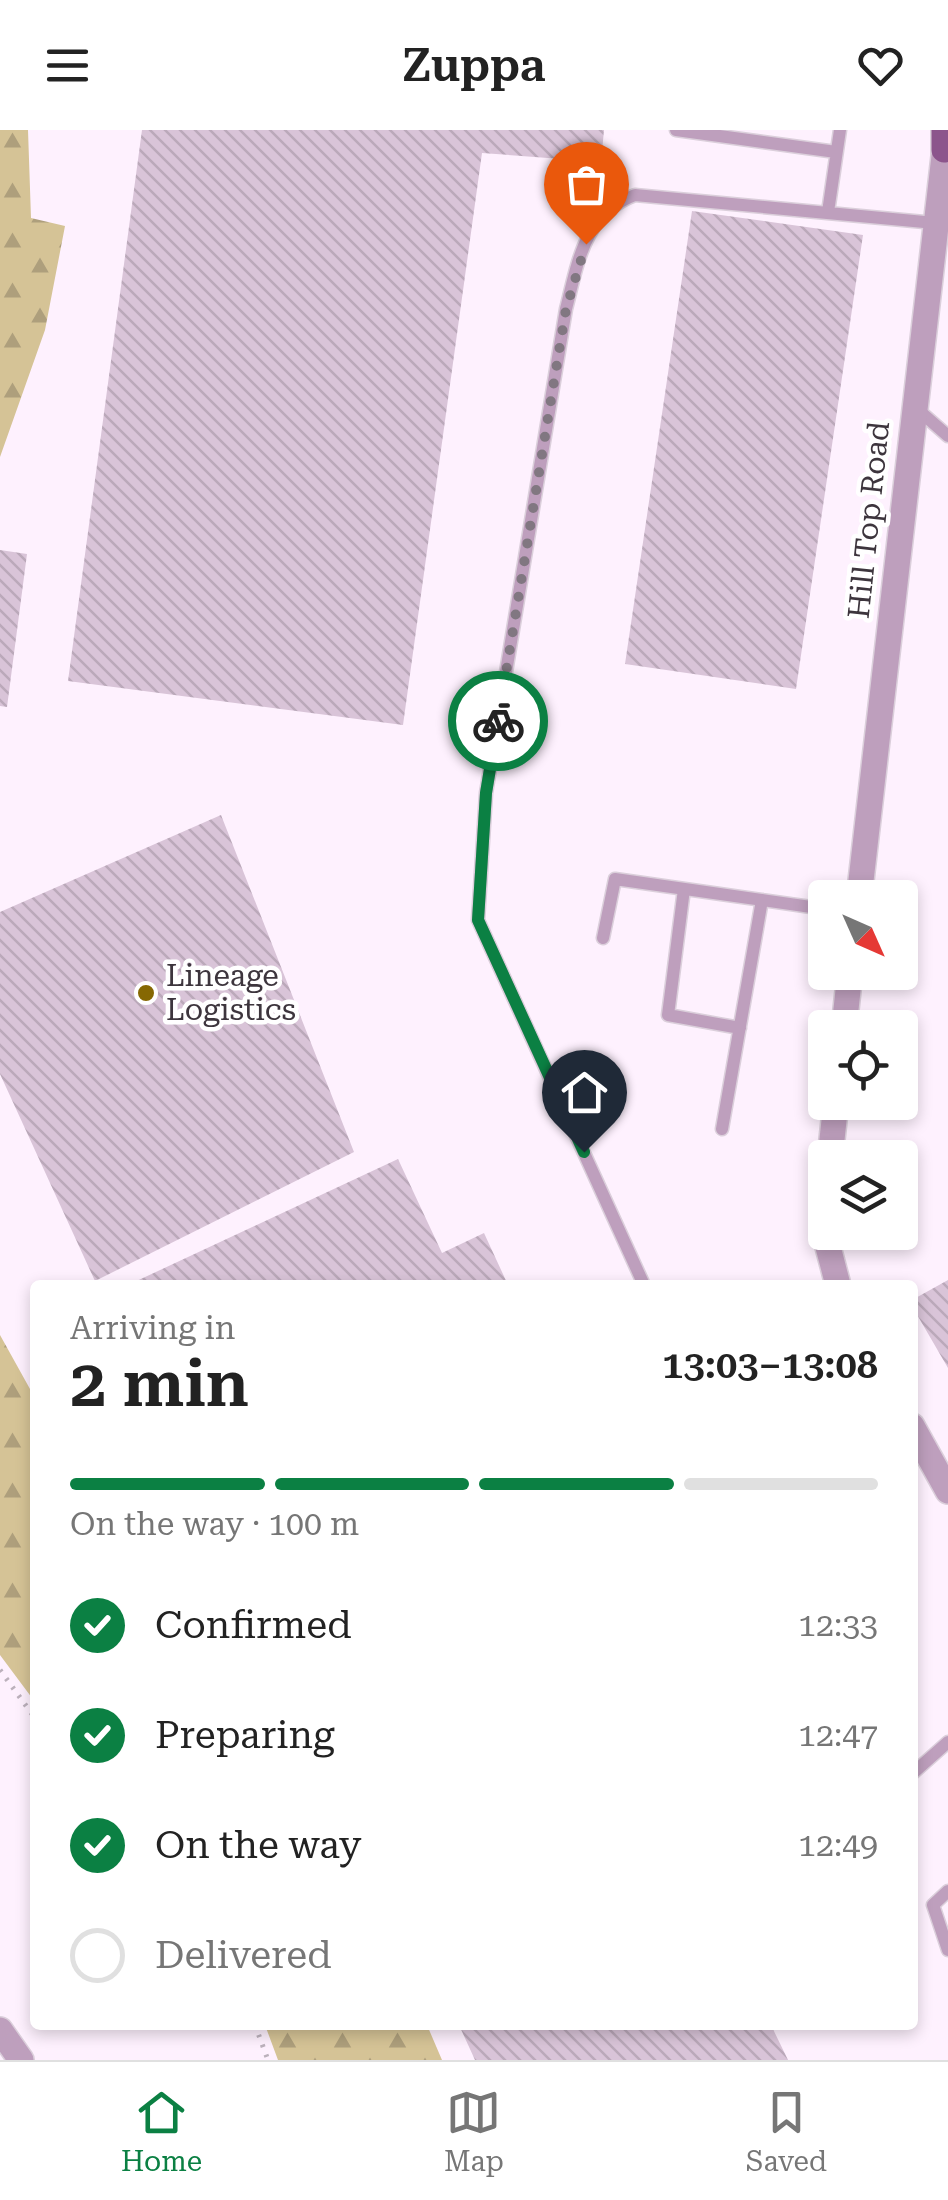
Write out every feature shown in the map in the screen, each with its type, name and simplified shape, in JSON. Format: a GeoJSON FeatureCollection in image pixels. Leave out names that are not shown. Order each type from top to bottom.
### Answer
{"type":"FeatureCollection","features":[{"type":"Feature","properties":{"kind":"street","name":"Hill Top Road"},"geometry":{"type":"LineString","coordinates":[[861,880],[946,137]]}},
{"type":"Feature","properties":{"kind":"street"},"geometry":{"type":"LineString","coordinates":[[829,1250],[837,1280]]}},
{"type":"Feature","properties":{"kind":"street"},"geometry":{"type":"LineString","coordinates":[[918,1437],[948,1490]]}},
{"type":"Feature","properties":{"kind":"street"},"geometry":{"type":"LineString","coordinates":[[0,2030],[21,2060]]}},
{"type":"Feature","properties":{"kind":"lane"},"geometry":{"type":"LineString","coordinates":[[676,130],[836,152]]}},
{"type":"Feature","properties":{"kind":"lane"},"geometry":{"type":"LineString","coordinates":[[828,212],[840,130]]}},
{"type":"Feature","properties":{"kind":"lane"},"geometry":{"type":"LineString","coordinates":[[642,1280],[478,920],[486,793],[566,309],[576,272],[607,208],[620,200],[651,194],[935,224]]}},
{"type":"Feature","properties":{"kind":"lane"},"geometry":{"type":"LineString","coordinates":[[914,406],[948,436]]}},
{"type":"Feature","properties":{"kind":"lane"},"geometry":{"type":"LineString","coordinates":[[603,938],[614,878],[808,907]]}},
{"type":"Feature","properties":{"kind":"lane"},"geometry":{"type":"LineString","coordinates":[[684,889],[668,1015],[740,1028]]}},
{"type":"Feature","properties":{"kind":"lane"},"geometry":{"type":"LineString","coordinates":[[722,1129],[762,900]]}},
{"type":"Feature","properties":{"kind":"lane"},"geometry":{"type":"LineString","coordinates":[[918,1769],[948,1742]]}},
{"type":"Feature","properties":{"kind":"lane"},"geometry":{"type":"LineString","coordinates":[[948,1891],[933,1905],[948,1950]]}},
{"type":"Feature","properties":{"kind":"path"},"geometry":{"type":"LineString","coordinates":[[0,1670],[30,1711]]}},
{"type":"Feature","properties":{"kind":"path"},"geometry":{"type":"LineString","coordinates":[[257,2030],[268,2060]]}},
{"type":"Feature","properties":{"kind":"green space"},"geometry":{"type":"Polygon","coordinates":[[[0,130],[28,130],[31,218],[65,226],[45,330],[0,457],[0,130]]]}},
{"type":"Feature","properties":{"kind":"green space"},"geometry":{"type":"Polygon","coordinates":[[[0,1335],[30,1389],[30,1695],[0,1655],[0,1335]]]}},
{"type":"Feature","properties":{"kind":"green space"},"geometry":{"type":"Polygon","coordinates":[[[267,2030],[429,2030],[442,2060],[278,2060],[267,2030]]]}},
{"type":"Feature","properties":{"kind":"building"},"geometry":{"type":"Polygon","coordinates":[[[142,130],[604,130],[601,162],[482,153],[403,725],[68,681],[142,130]]]}},
{"type":"Feature","properties":{"kind":"building"},"geometry":{"type":"Polygon","coordinates":[[[692,211],[863,235],[796,689],[625,664],[692,211]]]}},
{"type":"Feature","properties":{"kind":"building"},"geometry":{"type":"Polygon","coordinates":[[[0,550],[27,554],[7,707],[0,706],[0,550]]]}},
{"type":"Feature","properties":{"kind":"building","name":"Lineage Logistics"},"geometry":{"type":"Polygon","coordinates":[[[221,815],[354,1152],[95,1280],[0,1074],[0,912],[221,815]]]}},
{"type":"Feature","properties":{"kind":"building"},"geometry":{"type":"Polygon","coordinates":[[[398,1159],[442,1253],[484,1233],[506,1280],[139,1280],[398,1159]]]}},
{"type":"Feature","properties":{"kind":"building"},"geometry":{"type":"Polygon","coordinates":[[[948,1280],[948,1368],[918,1316],[918,1297],[948,1280]]]}},
{"type":"Feature","properties":{"kind":"building"},"geometry":{"type":"Polygon","coordinates":[[[461,2030],[773,2030],[788,2060],[475,2060],[461,2030]]]}},
{"type":"Feature","properties":{"kind":"way so far"},"geometry":{"type":"LineString","coordinates":[[498,721],[566,309],[586,244]]}},
{"type":"Feature","properties":{"kind":"place","name":"Lineage Logistics"},"geometry":{"type":"Point","coordinates":[146,993]}},
{"type":"Feature","properties":{"kind":"route"},"geometry":{"type":"LineString","coordinates":[[498,721],[486,793],[478,920],[584,1152]]}}]}
